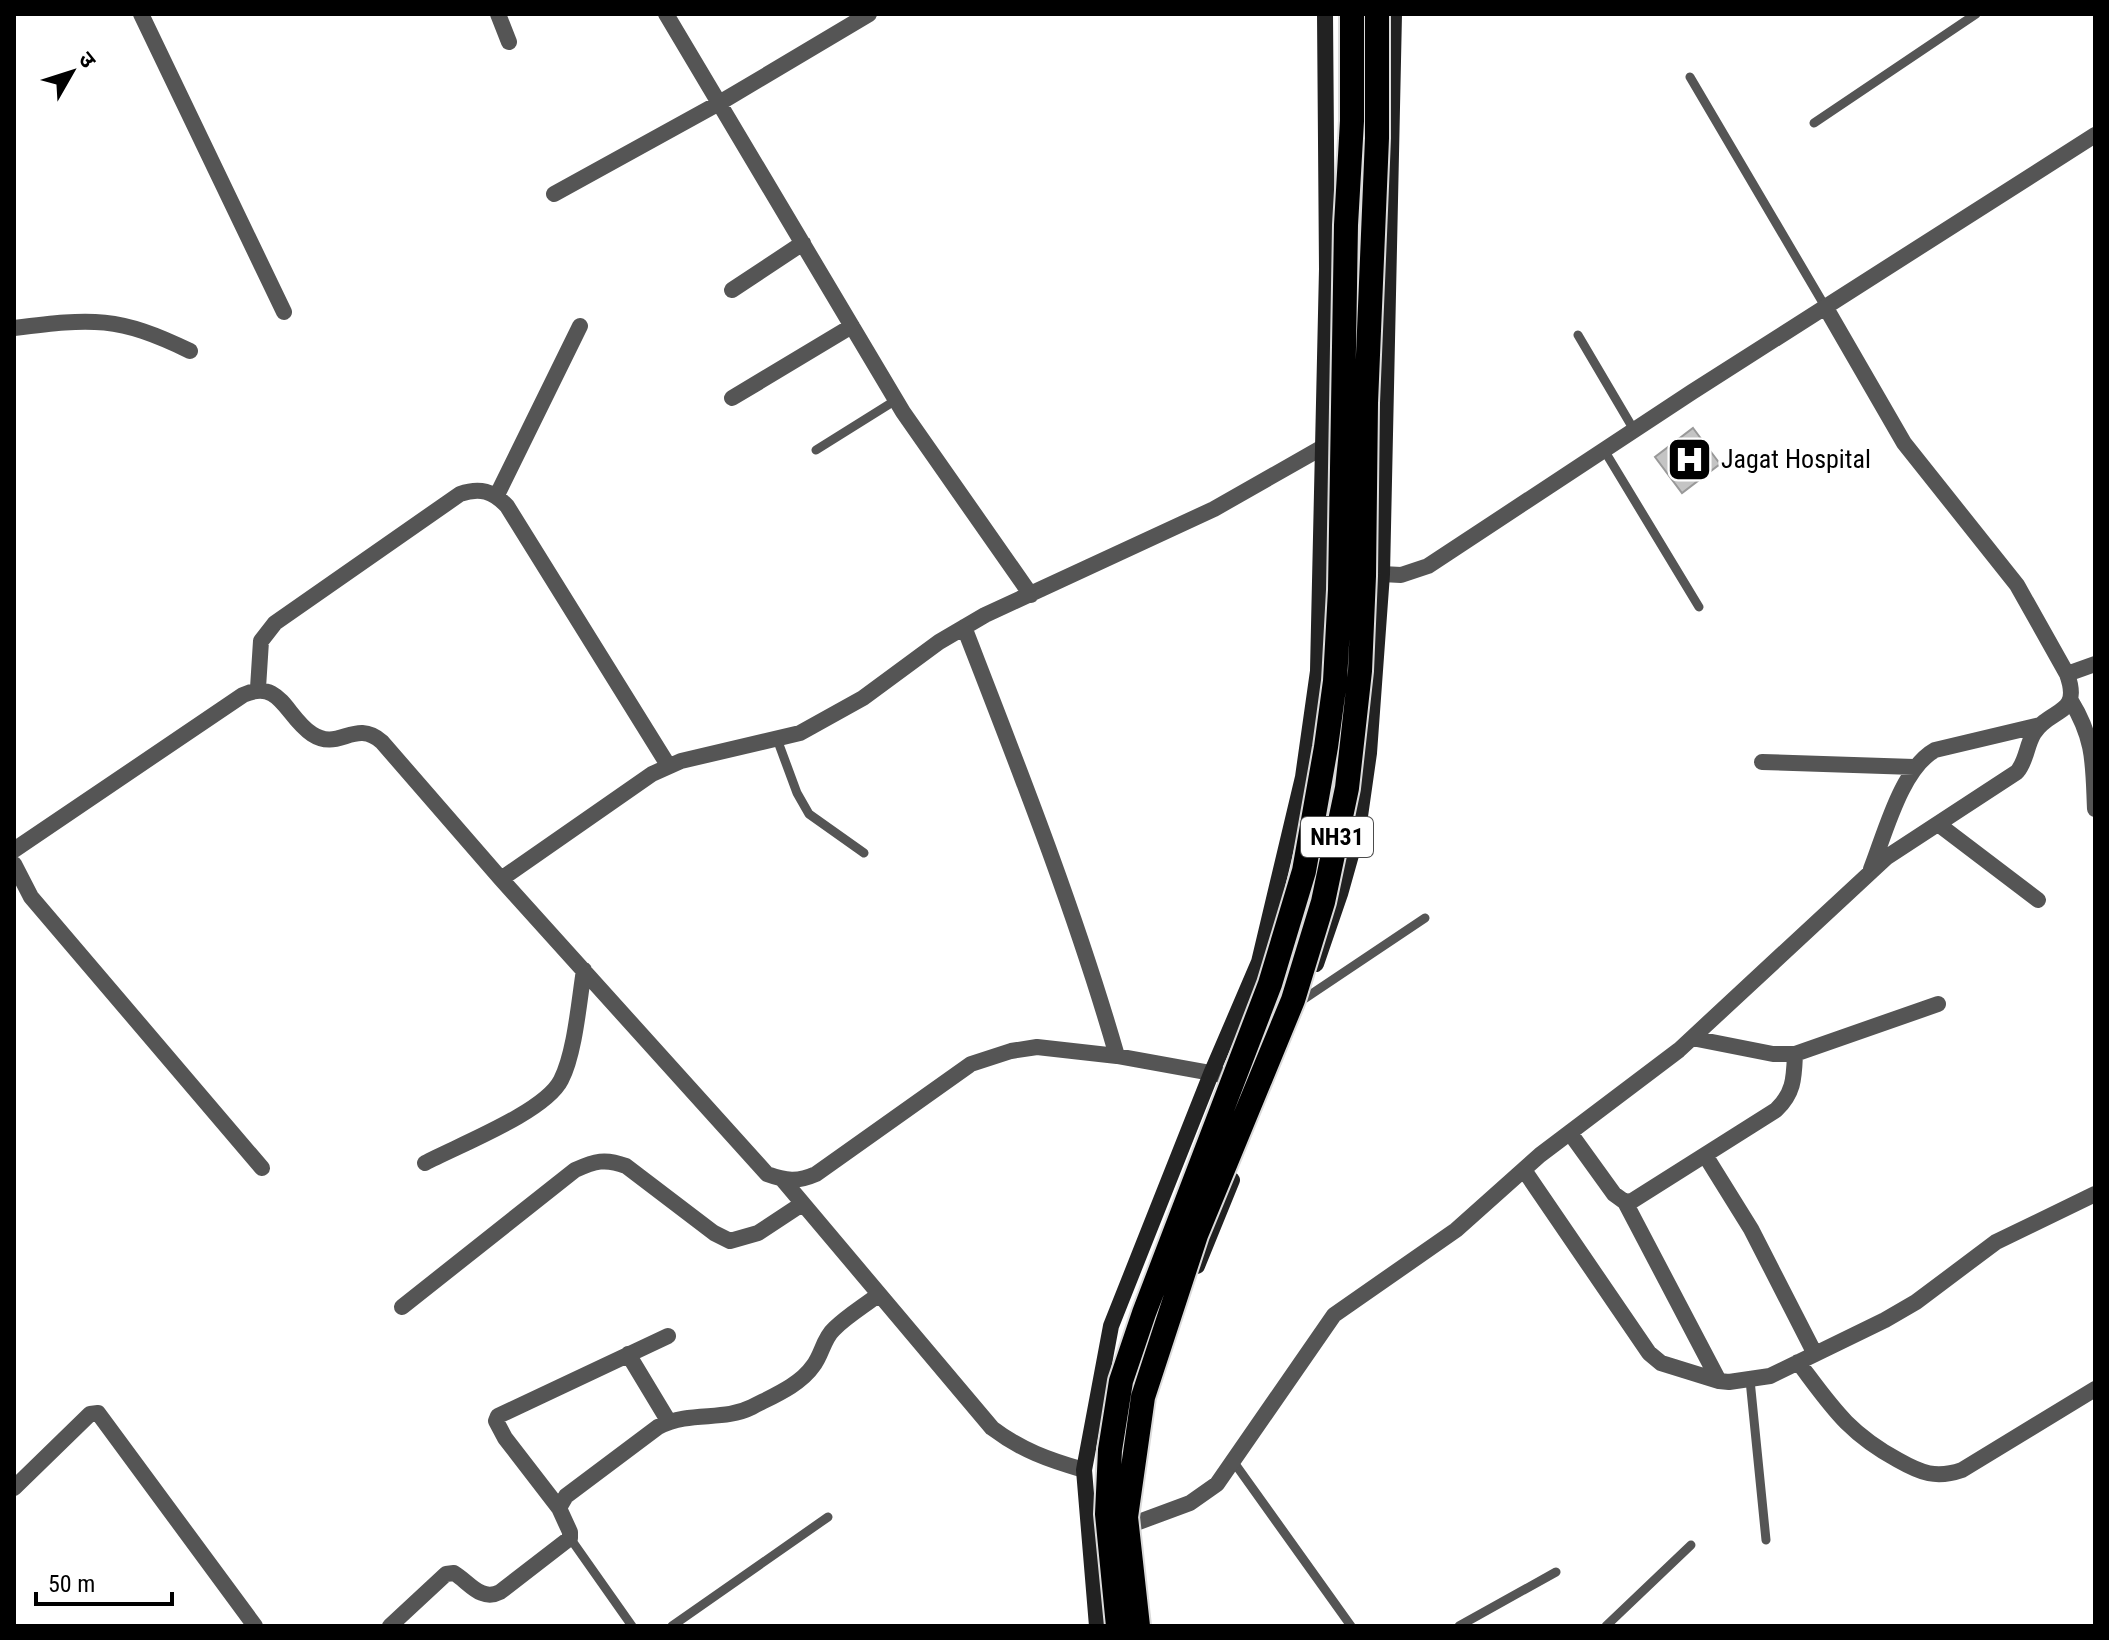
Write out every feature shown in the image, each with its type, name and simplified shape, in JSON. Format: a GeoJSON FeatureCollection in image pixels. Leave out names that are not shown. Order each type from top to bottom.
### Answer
{"type":"FeatureCollection","features":[{"type":"Feature","properties":{"kind":"highway","name":"NH31"},"geometry":{"type":"LineString","coordinates":[[1118,1626],[1107,1514],[1110,1450],[1121,1381],[1270,984],[1304,871],[1326,747],[1335,681],[1340,590],[1352,14]]}},
{"type":"Feature","properties":{"kind":"highway","name":"NH31"},"geometry":{"type":"LineString","coordinates":[[1138,1626],[1126,1517],[1143,1397],[1196,1235],[1293,1000],[1323,902],[1347,788],[1360,671],[1364,576],[1366,403],[1377,138],[1377,14]]}},
{"type":"Feature","properties":{"kind":"street"},"geometry":{"type":"LineString","coordinates":[[141,14],[284,312]]}},
{"type":"Feature","properties":{"kind":"street"},"geometry":{"type":"LineString","coordinates":[[498,14],[509,42]]}},
{"type":"Feature","properties":{"kind":"street"},"geometry":{"type":"LineString","coordinates":[[666,14],[896,400],[1031,595]]}},
{"type":"Feature","properties":{"kind":"street"},"geometry":{"type":"LineString","coordinates":[[554,194],[721,102],[869,14]]}},
{"type":"Feature","properties":{"kind":"street"},"geometry":{"type":"LineString","coordinates":[[1097,1626],[1084,1470],[1111,1326],[1259,962],[1303,777],[1318,671],[1327,269],[1325,14]]}},
{"type":"Feature","properties":{"kind":"street"},"geometry":{"type":"LineString","coordinates":[[1150,1626],[1136,1523],[1152,1408],[1189,1285],[1304,999],[1358,830],[1369,753],[1382,574],[1394,14]]}},
{"type":"Feature","properties":{"kind":"street"},"geometry":{"type":"LineString","coordinates":[[1382,574],[1401,575],[1428,566],[1634,430],[2095,135]]}},
{"type":"Feature","properties":{"kind":"street"},"geometry":{"type":"LineString","coordinates":[[732,290],[803,243]]}},
{"type":"Feature","properties":{"kind":"street"},"geometry":{"type":"LineString","coordinates":[[1826,308],[1904,443],[2017,585],[2067,674],[2072,688],[2071,701],[2090,739],[2095,809]]}},
{"type":"Feature","properties":{"kind":"street"},"geometry":{"type":"LineString","coordinates":[[14,328],[75,320],[111,321],[146,331],[190,351]]}},
{"type":"Feature","properties":{"kind":"street"},"geometry":{"type":"LineString","coordinates":[[497,495],[580,326]]}},
{"type":"Feature","properties":{"kind":"street"},"geometry":{"type":"LineString","coordinates":[[732,398],[852,326]]}},
{"type":"Feature","properties":{"kind":"street"},"geometry":{"type":"LineString","coordinates":[[501,879],[668,765],[800,733],[844,710],[964,627],[1214,509],[1323,447]]}},
{"type":"Feature","properties":{"kind":"street"},"geometry":{"type":"LineString","coordinates":[[258,688],[261,641],[275,623],[460,494],[472,490],[497,495],[507,506],[668,765]]}},
{"type":"Feature","properties":{"kind":"street"},"geometry":{"type":"LineString","coordinates":[[964,627],[1054,858],[1082,938],[1117,1056]]}},
{"type":"Feature","properties":{"kind":"street"},"geometry":{"type":"LineString","coordinates":[[2067,674],[2095,664]]}},
{"type":"Feature","properties":{"kind":"street"},"geometry":{"type":"LineString","coordinates":[[14,850],[243,695],[258,688],[271,691],[311,734],[325,739],[343,738],[360,732],[371,733],[767,1174],[783,1180],[800,1181],[816,1174],[971,1064],[989,1056],[1037,1047],[1117,1056],[1211,1074],[1273,1077]]}},
{"type":"Feature","properties":{"kind":"street"},"geometry":{"type":"LineString","coordinates":[[1136,1523],[1190,1503],[1217,1484],[1334,1315],[1456,1230],[1540,1155],[1692,1038],[1870,871],[2017,772],[2026,761],[2033,734],[2071,701]]}},
{"type":"Feature","properties":{"kind":"street"},"geometry":{"type":"LineString","coordinates":[[1870,871],[1914,767],[1924,756],[1935,750],[2040,725]]}},
{"type":"Feature","properties":{"kind":"street"},"geometry":{"type":"LineString","coordinates":[[1762,762],[1914,767]]}},
{"type":"Feature","properties":{"kind":"street"},"geometry":{"type":"LineString","coordinates":[[1938,824],[2038,900]]}},
{"type":"Feature","properties":{"kind":"street"},"geometry":{"type":"LineString","coordinates":[[14,864],[31,897],[262,1168]]}},
{"type":"Feature","properties":{"kind":"street"},"geometry":{"type":"LineString","coordinates":[[425,1163],[531,1109],[555,1090],[568,1062],[584,970]]}},
{"type":"Feature","properties":{"kind":"street"},"geometry":{"type":"LineString","coordinates":[[1692,1038],[1773,1054],[1795,1054],[1938,1004]]}},
{"type":"Feature","properties":{"kind":"street"},"geometry":{"type":"LineString","coordinates":[[1625,1202],[1632,1201],[1776,1110],[1788,1099],[1793,1088],[1795,1054]]}},
{"type":"Feature","properties":{"kind":"street"},"geometry":{"type":"LineString","coordinates":[[1568,1135],[1614,1194],[1625,1202],[1719,1381]]}},
{"type":"Feature","properties":{"kind":"street"},"geometry":{"type":"LineString","coordinates":[[1705,1155],[1751,1229],[1815,1354]]}},
{"type":"Feature","properties":{"kind":"street"},"geometry":{"type":"LineString","coordinates":[[402,1307],[575,1170],[596,1160],[609,1160],[626,1166],[714,1233],[730,1241],[758,1233],[802,1204]]}},
{"type":"Feature","properties":{"kind":"street"},"geometry":{"type":"LineString","coordinates":[[1524,1170],[1649,1353],[1661,1363],[1719,1381],[1770,1376],[1815,1354],[1916,1302],[1996,1242],[2093,1198]]}},
{"type":"Feature","properties":{"kind":"street"},"geometry":{"type":"LineString","coordinates":[[783,1180],[992,1428],[1032,1454],[1084,1470]]}},
{"type":"Feature","properties":{"kind":"street"},"geometry":{"type":"LineString","coordinates":[[559,1508],[566,1496],[658,1427],[692,1416],[739,1413],[796,1383],[815,1364],[834,1328],[878,1295]]}},
{"type":"Feature","properties":{"kind":"street"},"geometry":{"type":"LineString","coordinates":[[390,1626],[446,1574],[454,1573],[479,1592],[492,1596],[570,1538],[559,1508],[505,1438],[496,1421],[498,1416],[668,1336]]}},
{"type":"Feature","properties":{"kind":"street"},"geometry":{"type":"LineString","coordinates":[[628,1354],[669,1422]]}},
{"type":"Feature","properties":{"kind":"street"},"geometry":{"type":"LineString","coordinates":[[1798,1362],[1844,1423],[1859,1436],[1917,1471],[1932,1475],[1947,1475],[1962,1470],[2095,1389]]}},
{"type":"Feature","properties":{"kind":"street"},"geometry":{"type":"LineString","coordinates":[[14,1488],[90,1414],[98,1413],[255,1626]]}},
{"type":"Feature","properties":{"kind":"lane"},"geometry":{"type":"LineString","coordinates":[[1814,123],[1976,14]]}},
{"type":"Feature","properties":{"kind":"lane"},"geometry":{"type":"LineString","coordinates":[[1690,77],[1826,308]]}},
{"type":"Feature","properties":{"kind":"lane"},"geometry":{"type":"LineString","coordinates":[[1578,335],[1634,430]]}},
{"type":"Feature","properties":{"kind":"lane"},"geometry":{"type":"LineString","coordinates":[[816,450],[896,400]]}},
{"type":"Feature","properties":{"kind":"lane"},"geometry":{"type":"LineString","coordinates":[[1604,450],[1699,607]]}},
{"type":"Feature","properties":{"kind":"lane"},"geometry":{"type":"LineString","coordinates":[[777,739],[797,793],[809,814],[864,853]]}},
{"type":"Feature","properties":{"kind":"lane"},"geometry":{"type":"LineString","coordinates":[[1304,999],[1425,918]]}},
{"type":"Feature","properties":{"kind":"lane"},"geometry":{"type":"LineString","coordinates":[[1750,1380],[1766,1540]]}},
{"type":"Feature","properties":{"kind":"lane"},"geometry":{"type":"LineString","coordinates":[[1233,1461],[1351,1626]]}},
{"type":"Feature","properties":{"kind":"lane"},"geometry":{"type":"LineString","coordinates":[[672,1626],[828,1517]]}},
{"type":"Feature","properties":{"kind":"lane"},"geometry":{"type":"LineString","coordinates":[[570,1538],[632,1626]]}},
{"type":"Feature","properties":{"kind":"lane"},"geometry":{"type":"LineString","coordinates":[[1606,1626],[1691,1545]]}},
{"type":"Feature","properties":{"kind":"lane"},"geometry":{"type":"LineString","coordinates":[[1459,1626],[1556,1572]]}},
{"type":"Feature","properties":{"kind":"building"},"geometry":{"type":"Polygon","coordinates":[[[1693,428],[1720,464],[1682,493],[1655,457],[1693,428]]]}},
{"type":"Feature","properties":{"kind":"place","name":"Jagat Hospital"},"geometry":{"type":"Point","coordinates":[1690,459]}}]}
